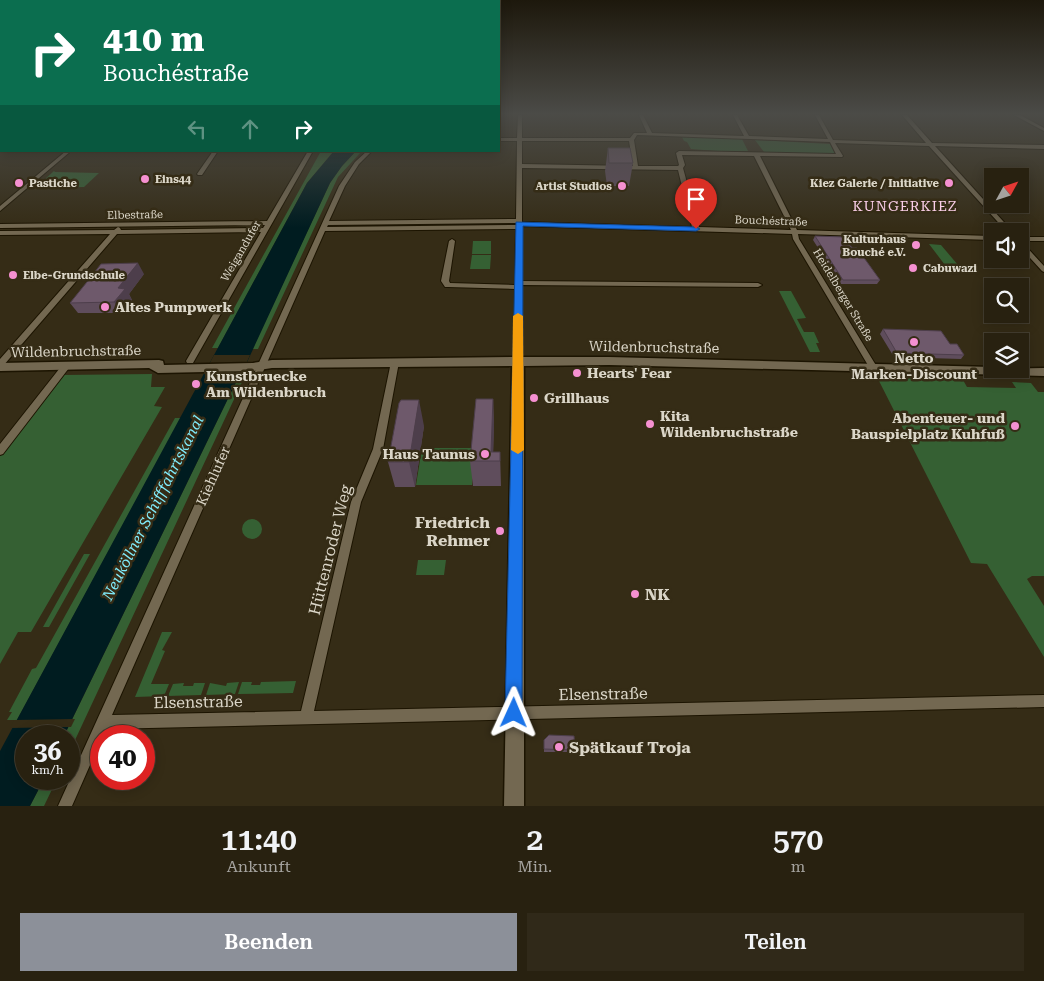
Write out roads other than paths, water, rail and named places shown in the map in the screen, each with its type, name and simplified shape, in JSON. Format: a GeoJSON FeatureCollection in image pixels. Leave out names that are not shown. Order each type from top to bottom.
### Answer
{"type":"FeatureCollection","features":[{"type":"Feature","properties":{"kind":"street"},"geometry":{"type":"LineString","coordinates":[[0,209],[67,153]]}},
{"type":"Feature","properties":{"kind":"street"},"geometry":{"type":"LineString","coordinates":[[200,174],[215,153]]}},
{"type":"Feature","properties":{"kind":"street","name":"Weigandufer"},"geometry":{"type":"LineString","coordinates":[[190,361],[310,153]]}},
{"type":"Feature","properties":{"kind":"street","name":"Kiehlufer"},"geometry":{"type":"LineString","coordinates":[[65,806],[342,186],[357,163],[368,153]]}},
{"type":"Feature","properties":{"kind":"street"},"geometry":{"type":"LineString","coordinates":[[514,806],[520,153]]}},
{"type":"Feature","properties":{"kind":"street"},"geometry":{"type":"LineString","coordinates":[[634,153],[636,167]]}},
{"type":"Feature","properties":{"kind":"street"},"geometry":{"type":"LineString","coordinates":[[680,153],[682,165],[680,168],[696,229]]}},
{"type":"Feature","properties":{"kind":"street"},"geometry":{"type":"LineString","coordinates":[[703,153],[840,156],[838,153]]}},
{"type":"Feature","properties":{"kind":"street"},"geometry":{"type":"LineString","coordinates":[[938,153],[1002,223]]}},
{"type":"Feature","properties":{"kind":"street","name":"Heidelberger Straße"},"geometry":{"type":"LineString","coordinates":[[756,154],[793,226],[794,232],[873,367]]}},
{"type":"Feature","properties":{"kind":"street"},"geometry":{"type":"LineString","coordinates":[[520,166],[680,168]]}},
{"type":"Feature","properties":{"kind":"street","name":"Bouchéstraße"},"geometry":{"type":"LineString","coordinates":[[324,226],[519,224],[984,238]]}},
{"type":"Feature","properties":{"kind":"street"},"geometry":{"type":"LineString","coordinates":[[0,366],[121,225]]}},
{"type":"Feature","properties":{"kind":"street","name":"Elbestraße"},"geometry":{"type":"LineString","coordinates":[[0,226],[268,227]]}},
{"type":"Feature","properties":{"kind":"street","name":"Elbestraße"},"geometry":{"type":"LineString","coordinates":[[0,233],[268,227]]}},
{"type":"Feature","properties":{"kind":"street"},"geometry":{"type":"LineString","coordinates":[[1029,239],[1044,239]]}},
{"type":"Feature","properties":{"kind":"street"},"geometry":{"type":"LineString","coordinates":[[452,241],[445,281],[448,285],[758,285]]}},
{"type":"Feature","properties":{"kind":"street"},"geometry":{"type":"LineString","coordinates":[[1029,253],[1044,270]]}},
{"type":"Feature","properties":{"kind":"street","name":"Wildenbruchstraße"},"geometry":{"type":"LineString","coordinates":[[0,366],[152,365],[190,361],[209,365]]}},
{"type":"Feature","properties":{"kind":"street","name":"Wildenbruchstraße"},"geometry":{"type":"LineString","coordinates":[[152,365],[158,369],[246,364],[518,361],[1044,372]]}},
{"type":"Feature","properties":{"kind":"street","name":"Hüttenroder Weg"},"geometry":{"type":"LineString","coordinates":[[306,717],[356,502],[378,449],[396,362]]}},
{"type":"Feature","properties":{"kind":"street"},"geometry":{"type":"LineString","coordinates":[[0,450],[66,366]]}},
{"type":"Feature","properties":{"kind":"street","name":"Elsenstraße"},"geometry":{"type":"LineString","coordinates":[[103,722],[1044,701]]}},
{"type":"Feature","properties":{"kind":"water","name":"Neuköllner Schifffahrtskanal"},"geometry":{"type":"Polygon","coordinates":[[[333,153],[354,153],[330,183],[242,373],[69,725],[15,725],[15,790],[38,790],[30,806],[0,806],[0,751],[307,183],[333,153]]]}},
{"type":"Feature","properties":{"kind":"place","name":"Eins44"},"geometry":{"type":"Point","coordinates":[145,179]}},
{"type":"Feature","properties":{"kind":"place","name":"Pastiche"},"geometry":{"type":"Point","coordinates":[19,183]}},
{"type":"Feature","properties":{"kind":"place","name":"Kiez Galerie / Initiative"},"geometry":{"type":"Point","coordinates":[949,183]}},
{"type":"Feature","properties":{"kind":"place","name":"Artist Studios"},"geometry":{"type":"Point","coordinates":[622,186]}},
{"type":"Feature","properties":{"kind":"place","name":"Kulturhaus Bouché e.V."},"geometry":{"type":"Point","coordinates":[916,245]}},
{"type":"Feature","properties":{"kind":"place","name":"Cabuwazi"},"geometry":{"type":"Point","coordinates":[913,268]}},
{"type":"Feature","properties":{"kind":"place","name":"Elbe-Grundschule"},"geometry":{"type":"Point","coordinates":[13,275]}},
{"type":"Feature","properties":{"kind":"place","name":"Altes Pumpwerk"},"geometry":{"type":"Point","coordinates":[105,307]}},
{"type":"Feature","properties":{"kind":"place","name":"Netto Marken-Discount"},"geometry":{"type":"Point","coordinates":[914,342]}},
{"type":"Feature","properties":{"kind":"place","name":"Hearts' Fear"},"geometry":{"type":"Point","coordinates":[577,373]}},
{"type":"Feature","properties":{"kind":"place","name":"Kunstbruecke Am Wildenbruch"},"geometry":{"type":"Point","coordinates":[196,384]}},
{"type":"Feature","properties":{"kind":"place","name":"Grillhaus"},"geometry":{"type":"Point","coordinates":[534,398]}},
{"type":"Feature","properties":{"kind":"place","name":"Kita Wildenbruchstraße"},"geometry":{"type":"Point","coordinates":[650,424]}},
{"type":"Feature","properties":{"kind":"place","name":"Abenteuer- und Bauspielplatz Kuhfuß"},"geometry":{"type":"Point","coordinates":[1015,426]}},
{"type":"Feature","properties":{"kind":"place","name":"Haus Taunus"},"geometry":{"type":"Point","coordinates":[485,454]}},
{"type":"Feature","properties":{"kind":"place","name":"Friedrich Rehmer"},"geometry":{"type":"Point","coordinates":[500,531]}},
{"type":"Feature","properties":{"kind":"place","name":"NK"},"geometry":{"type":"Point","coordinates":[635,594]}},
{"type":"Feature","properties":{"kind":"place","name":"Spätkauf Troja"},"geometry":{"type":"Point","coordinates":[559,747]}},
{"type":"Feature","properties":{"kind":"district","name":"KUNGERKIEZ"},"geometry":{"type":"Point","coordinates":[905,206]}}]}
